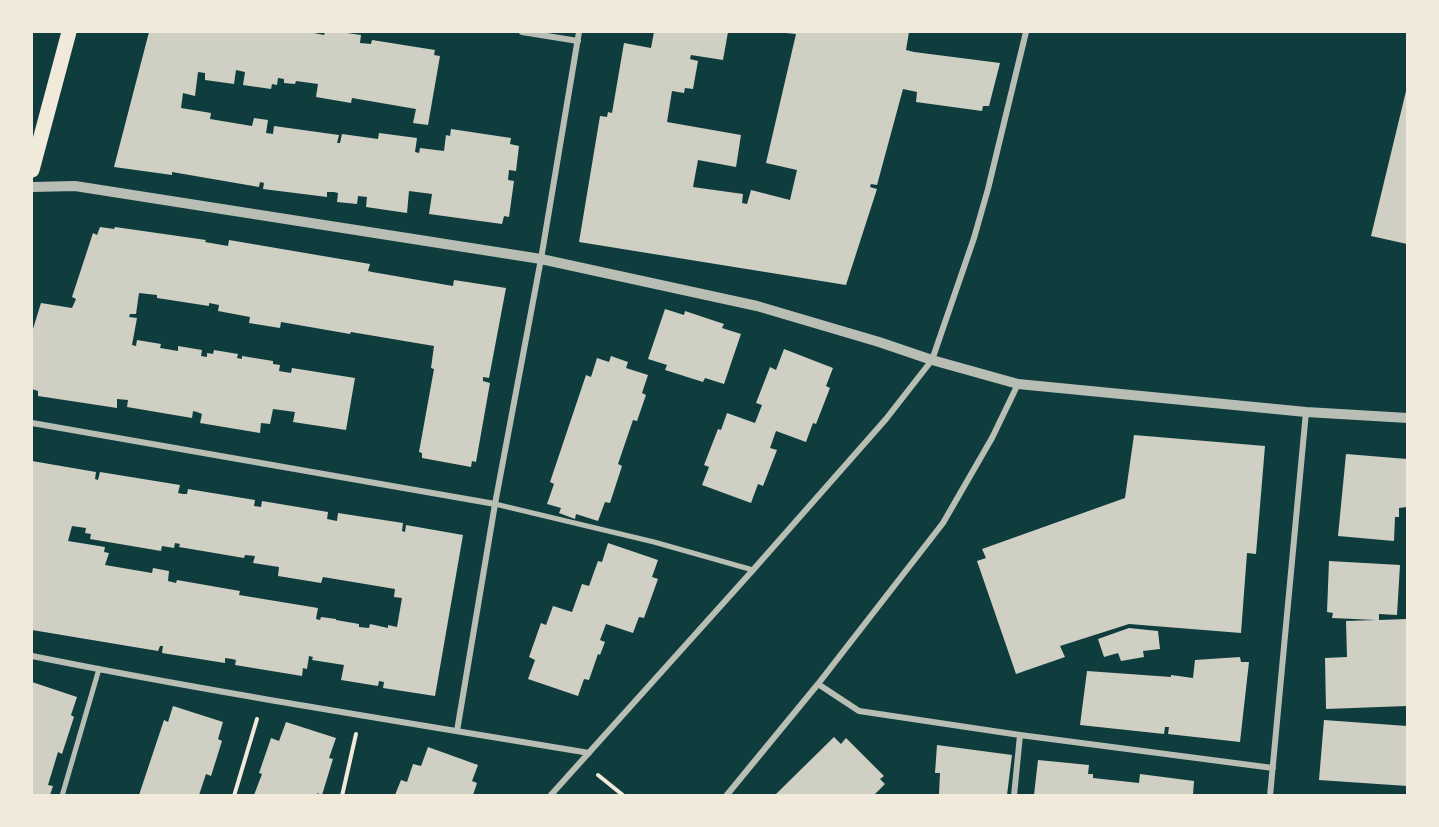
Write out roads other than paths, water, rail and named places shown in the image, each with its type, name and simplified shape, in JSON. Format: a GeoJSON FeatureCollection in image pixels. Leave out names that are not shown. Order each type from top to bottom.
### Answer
{"type":"FeatureCollection","features":[{"type":"Feature","properties":{"kind":"main road"},"geometry":{"type":"LineString","coordinates":[[32,170],[69,32]]}},
{"type":"Feature","properties":{"kind":"street"},"geometry":{"type":"LineString","coordinates":[[522,32],[578,41]]}},
{"type":"Feature","properties":{"kind":"street"},"geometry":{"type":"LineString","coordinates":[[458,731],[495,504],[541,259],[579,32]]}},
{"type":"Feature","properties":{"kind":"street"},"geometry":{"type":"LineString","coordinates":[[550,795],[886,419],[932,360],[974,238],[1026,32]]}},
{"type":"Feature","properties":{"kind":"street"},"geometry":{"type":"LineString","coordinates":[[32,187],[75,186],[541,259],[757,306],[1018,384],[1306,412],[1407,418]]}},
{"type":"Feature","properties":{"kind":"street"},"geometry":{"type":"LineString","coordinates":[[726,795],[818,684],[943,523],[992,438],[1018,384]]}},
{"type":"Feature","properties":{"kind":"street"},"geometry":{"type":"LineString","coordinates":[[1270,795],[1306,412]]}},
{"type":"Feature","properties":{"kind":"street"},"geometry":{"type":"LineString","coordinates":[[32,423],[495,504],[654,542],[753,570]]}},
{"type":"Feature","properties":{"kind":"street"},"geometry":{"type":"LineString","coordinates":[[32,656],[360,716],[588,753]]}},
{"type":"Feature","properties":{"kind":"street"},"geometry":{"type":"LineString","coordinates":[[62,795],[99,669]]}},
{"type":"Feature","properties":{"kind":"street"},"geometry":{"type":"LineString","coordinates":[[818,684],[859,711],[1020,735],[1273,768]]}},
{"type":"Feature","properties":{"kind":"street"},"geometry":{"type":"LineString","coordinates":[[1014,795],[1020,735]]}}]}
